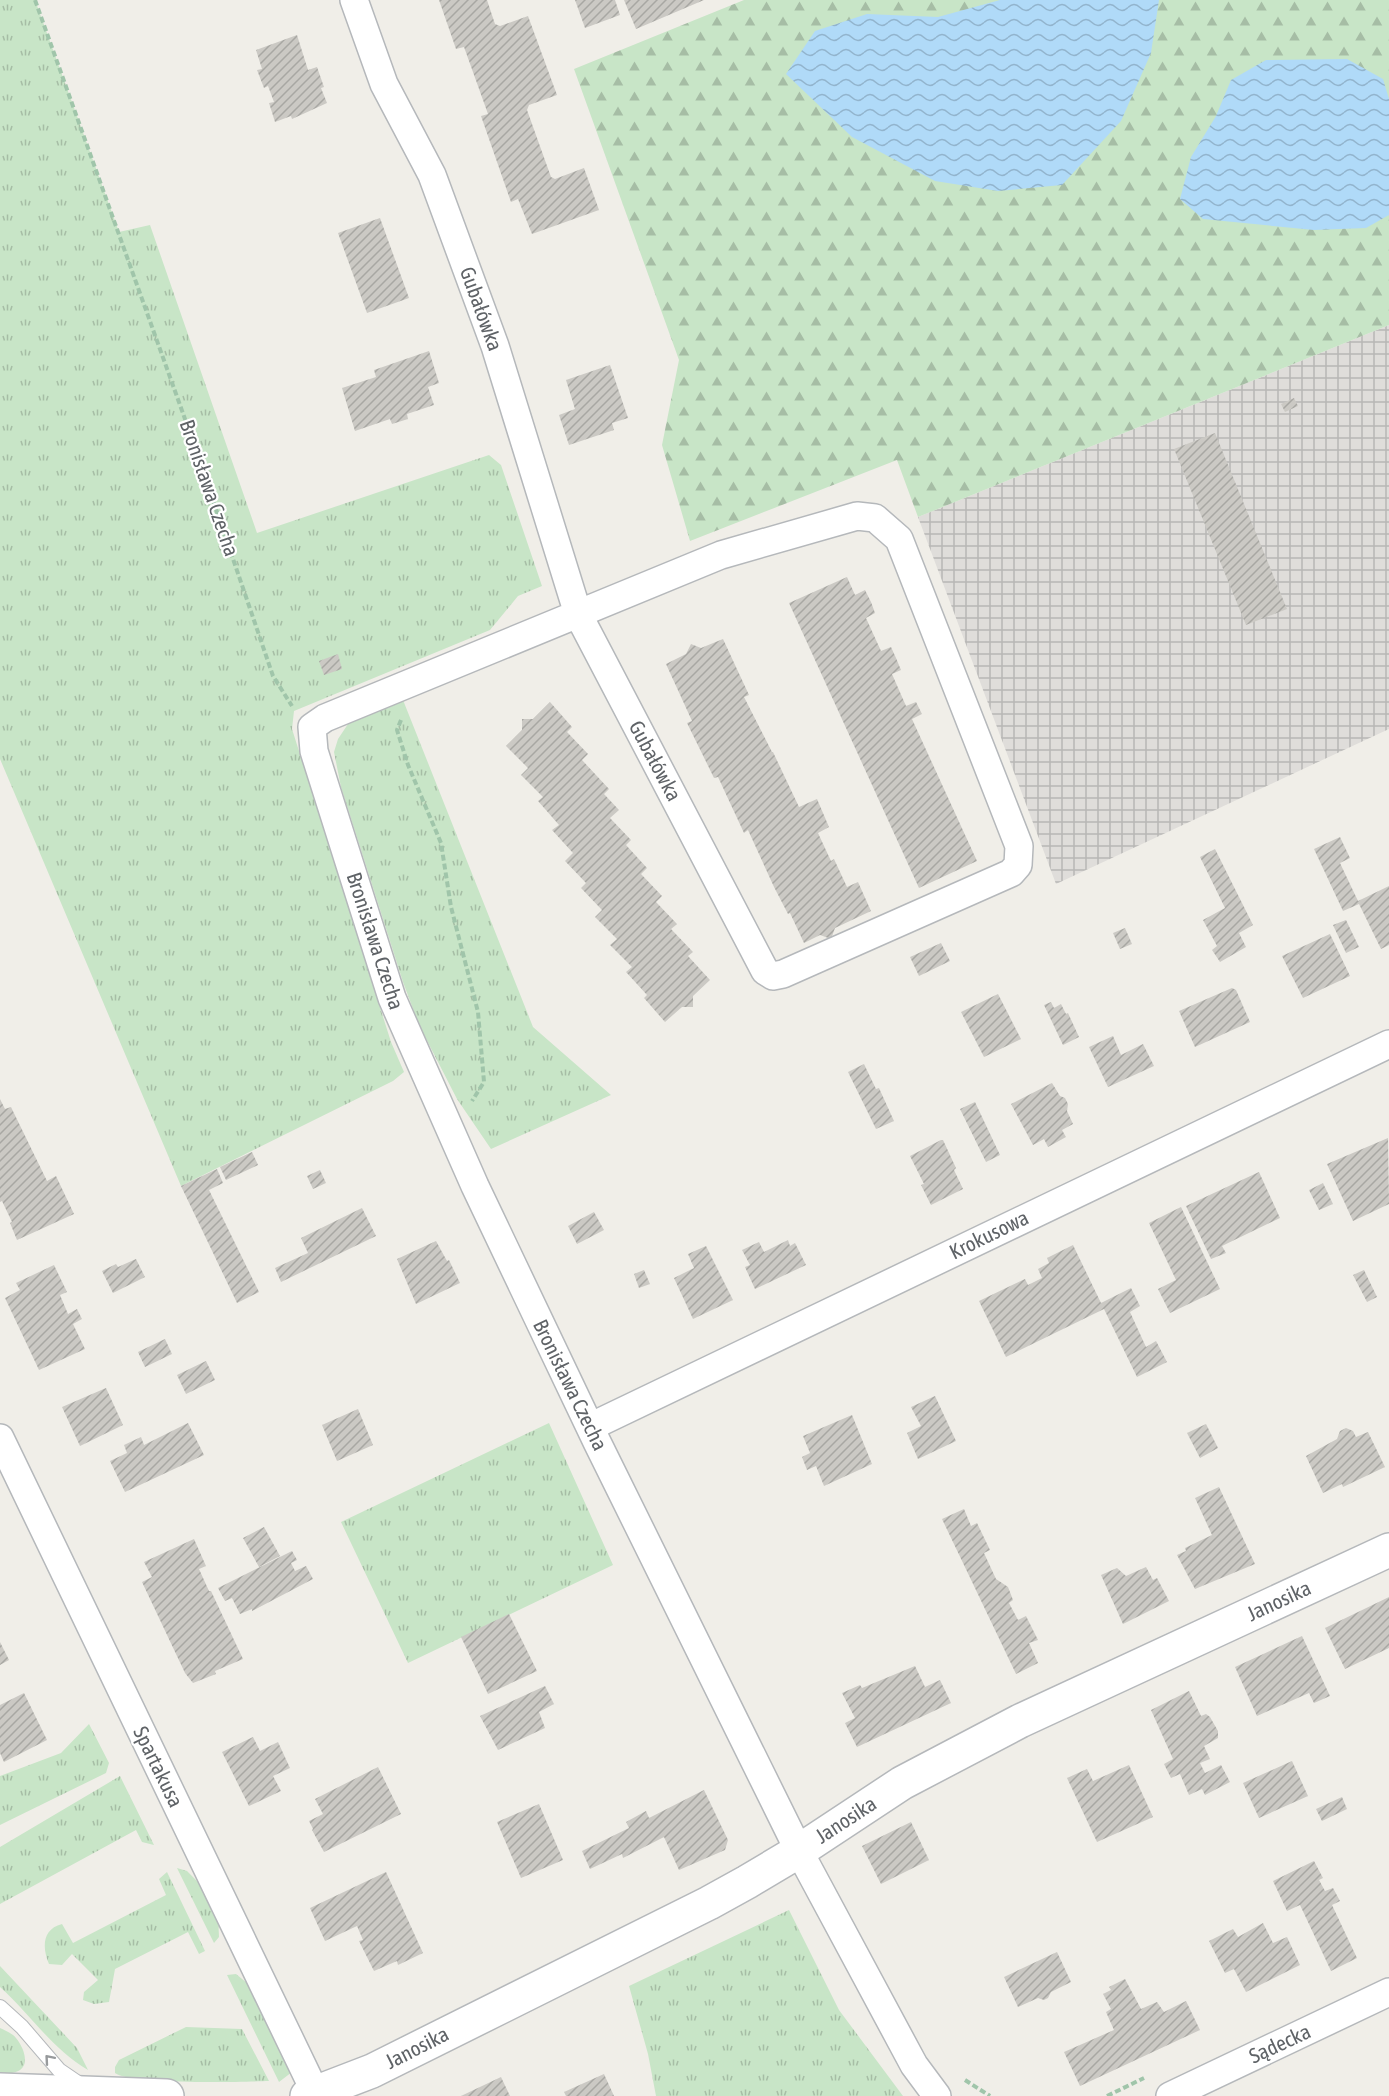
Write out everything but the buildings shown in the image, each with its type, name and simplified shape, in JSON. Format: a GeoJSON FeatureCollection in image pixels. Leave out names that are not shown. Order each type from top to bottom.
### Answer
{"type":"FeatureCollection","features":[{"type":"Feature","properties":{"kind":"street","name":"Gubałówka"},"geometry":{"type":"LineString","coordinates":[[354,0],[384,84],[432,175],[491,335],[578,614],[765,971],[773,976],[783,974],[1011,873],[1018,865],[1019,846],[899,539],[875,518],[857,516],[721,555],[578,614]]}},
{"type":"Feature","properties":{"kind":"street"},"geometry":{"type":"LineString","coordinates":[[312,727],[325,718],[578,614]]}},
{"type":"Feature","properties":{"kind":"street","name":"Bronisława Czecha"},"geometry":{"type":"LineString","coordinates":[[312,727],[314,751],[392,998],[475,1186],[799,1851],[914,2065],[937,2096]]}},
{"type":"Feature","properties":{"kind":"street","name":"Krokusowa"},"geometry":{"type":"LineString","coordinates":[[590,1426],[1389,1044]]}},
{"type":"Feature","properties":{"kind":"street","name":"Spartakusa"},"geometry":{"type":"LineString","coordinates":[[0,1438],[313,2095]]}},
{"type":"Feature","properties":{"kind":"street","name":"Janosika"},"geometry":{"type":"LineString","coordinates":[[313,2095],[372,2071],[709,1903],[799,1851],[902,1783],[963,1749],[1389,1550]]}},
{"type":"Feature","properties":{"kind":"street","name":"Sądecka"},"geometry":{"type":"LineString","coordinates":[[1170,2096],[1389,1992]]}},
{"type":"Feature","properties":{"kind":"street"},"geometry":{"type":"LineString","coordinates":[[0,2091],[167,2096]]}},
{"type":"Feature","properties":{"kind":"lane"},"geometry":{"type":"LineString","coordinates":[[0,2007],[22,2027],[59,2070],[95,2095]]}},
{"type":"Feature","properties":{"kind":"path","name":"Bronisława Czecha"},"geometry":{"type":"LineString","coordinates":[[35,0],[182,410],[273,676],[294,711],[312,727]]}},
{"type":"Feature","properties":{"kind":"path"},"geometry":{"type":"LineString","coordinates":[[418,681],[397,730],[408,765],[441,843],[451,907],[478,1012],[484,1082],[471,1101]]}},
{"type":"Feature","properties":{"kind":"shaded area"},"geometry":{"type":"Polygon","coordinates":[[[1389,325],[1389,729],[1056,884],[918,517],[1389,325]]]}},
{"type":"Feature","properties":{"kind":"green space"},"geometry":{"type":"Polygon","coordinates":[[[0,0],[35,0],[119,232],[150,225],[257,533],[489,455],[501,465],[542,586],[518,596],[490,630],[294,711],[292,729],[391,1042],[404,1072],[393,1081],[181,1186],[0,759],[0,0]]]}},
{"type":"Feature","properties":{"kind":"green space"},"geometry":{"type":"Polygon","coordinates":[[[744,0],[1389,0],[1389,325],[918,517],[897,460],[690,541],[662,445],[679,360],[574,69],[744,0]]]}},
{"type":"Feature","properties":{"kind":"green space"},"geometry":{"type":"Polygon","coordinates":[[[403,700],[533,1027],[611,1095],[491,1149],[457,1099],[419,1025],[403,982],[341,787],[334,752],[338,739],[348,724],[403,700]]]}},
{"type":"Feature","properties":{"kind":"green space"},"geometry":{"type":"Polygon","coordinates":[[[549,1423],[613,1565],[408,1663],[341,1522],[549,1423]]]}},
{"type":"Feature","properties":{"kind":"green space"},"geometry":{"type":"Polygon","coordinates":[[[89,1724],[109,1763],[106,1773],[0,1825],[0,1776],[61,1753],[89,1724]]]}},
{"type":"Feature","properties":{"kind":"green space"},"geometry":{"type":"Polygon","coordinates":[[[120,1776],[154,1845],[142,1842],[136,1830],[0,1904],[0,1847],[120,1776]]]}},
{"type":"Feature","properties":{"kind":"green space"},"geometry":{"type":"Polygon","coordinates":[[[177,1868],[187,1871],[199,1883],[218,1915],[219,1937],[214,1943],[177,1868]]]}},
{"type":"Feature","properties":{"kind":"green space"},"geometry":{"type":"Polygon","coordinates":[[[167,1872],[205,1951],[199,1954],[188,1932],[115,1969],[109,2002],[94,2004],[83,2000],[84,1992],[98,1980],[72,1954],[62,1965],[49,1964],[45,1952],[47,1935],[55,1926],[62,1924],[73,1943],[166,1895],[159,1879],[167,1872]]]}},
{"type":"Feature","properties":{"kind":"green space"},"geometry":{"type":"Polygon","coordinates":[[[789,1910],[839,2010],[903,2096],[656,2096],[648,2054],[629,1986],[789,1910]]]}},
{"type":"Feature","properties":{"kind":"green space"},"geometry":{"type":"Polygon","coordinates":[[[0,1966],[77,2048],[88,2070],[52,2042],[0,1987],[0,1966]]]}},
{"type":"Feature","properties":{"kind":"green space"},"geometry":{"type":"Polygon","coordinates":[[[236,1974],[247,1983],[292,2072],[279,2082],[227,1975],[236,1974]]]}},
{"type":"Feature","properties":{"kind":"green space"},"geometry":{"type":"Polygon","coordinates":[[[186,2027],[242,2029],[269,2081],[164,2081],[125,2077],[115,2073],[119,2060],[186,2027]]]}},
{"type":"Feature","properties":{"kind":"green space"},"geometry":{"type":"Polygon","coordinates":[[[0,2028],[14,2036],[23,2050],[25,2062],[17,2072],[0,2074],[0,2028]]]}},
{"type":"Feature","properties":{"kind":"water"},"geometry":{"type":"Polygon","coordinates":[[[1000,0],[1159,0],[1151,53],[1121,121],[1062,185],[998,191],[935,181],[852,137],[786,74],[815,31],[867,14],[938,17],[1000,0]]]}},
{"type":"Feature","properties":{"kind":"water"},"geometry":{"type":"Polygon","coordinates":[[[1347,59],[1383,79],[1389,99],[1389,215],[1366,228],[1314,230],[1203,219],[1180,199],[1191,157],[1216,116],[1231,80],[1266,60],[1347,59]]]}}]}
